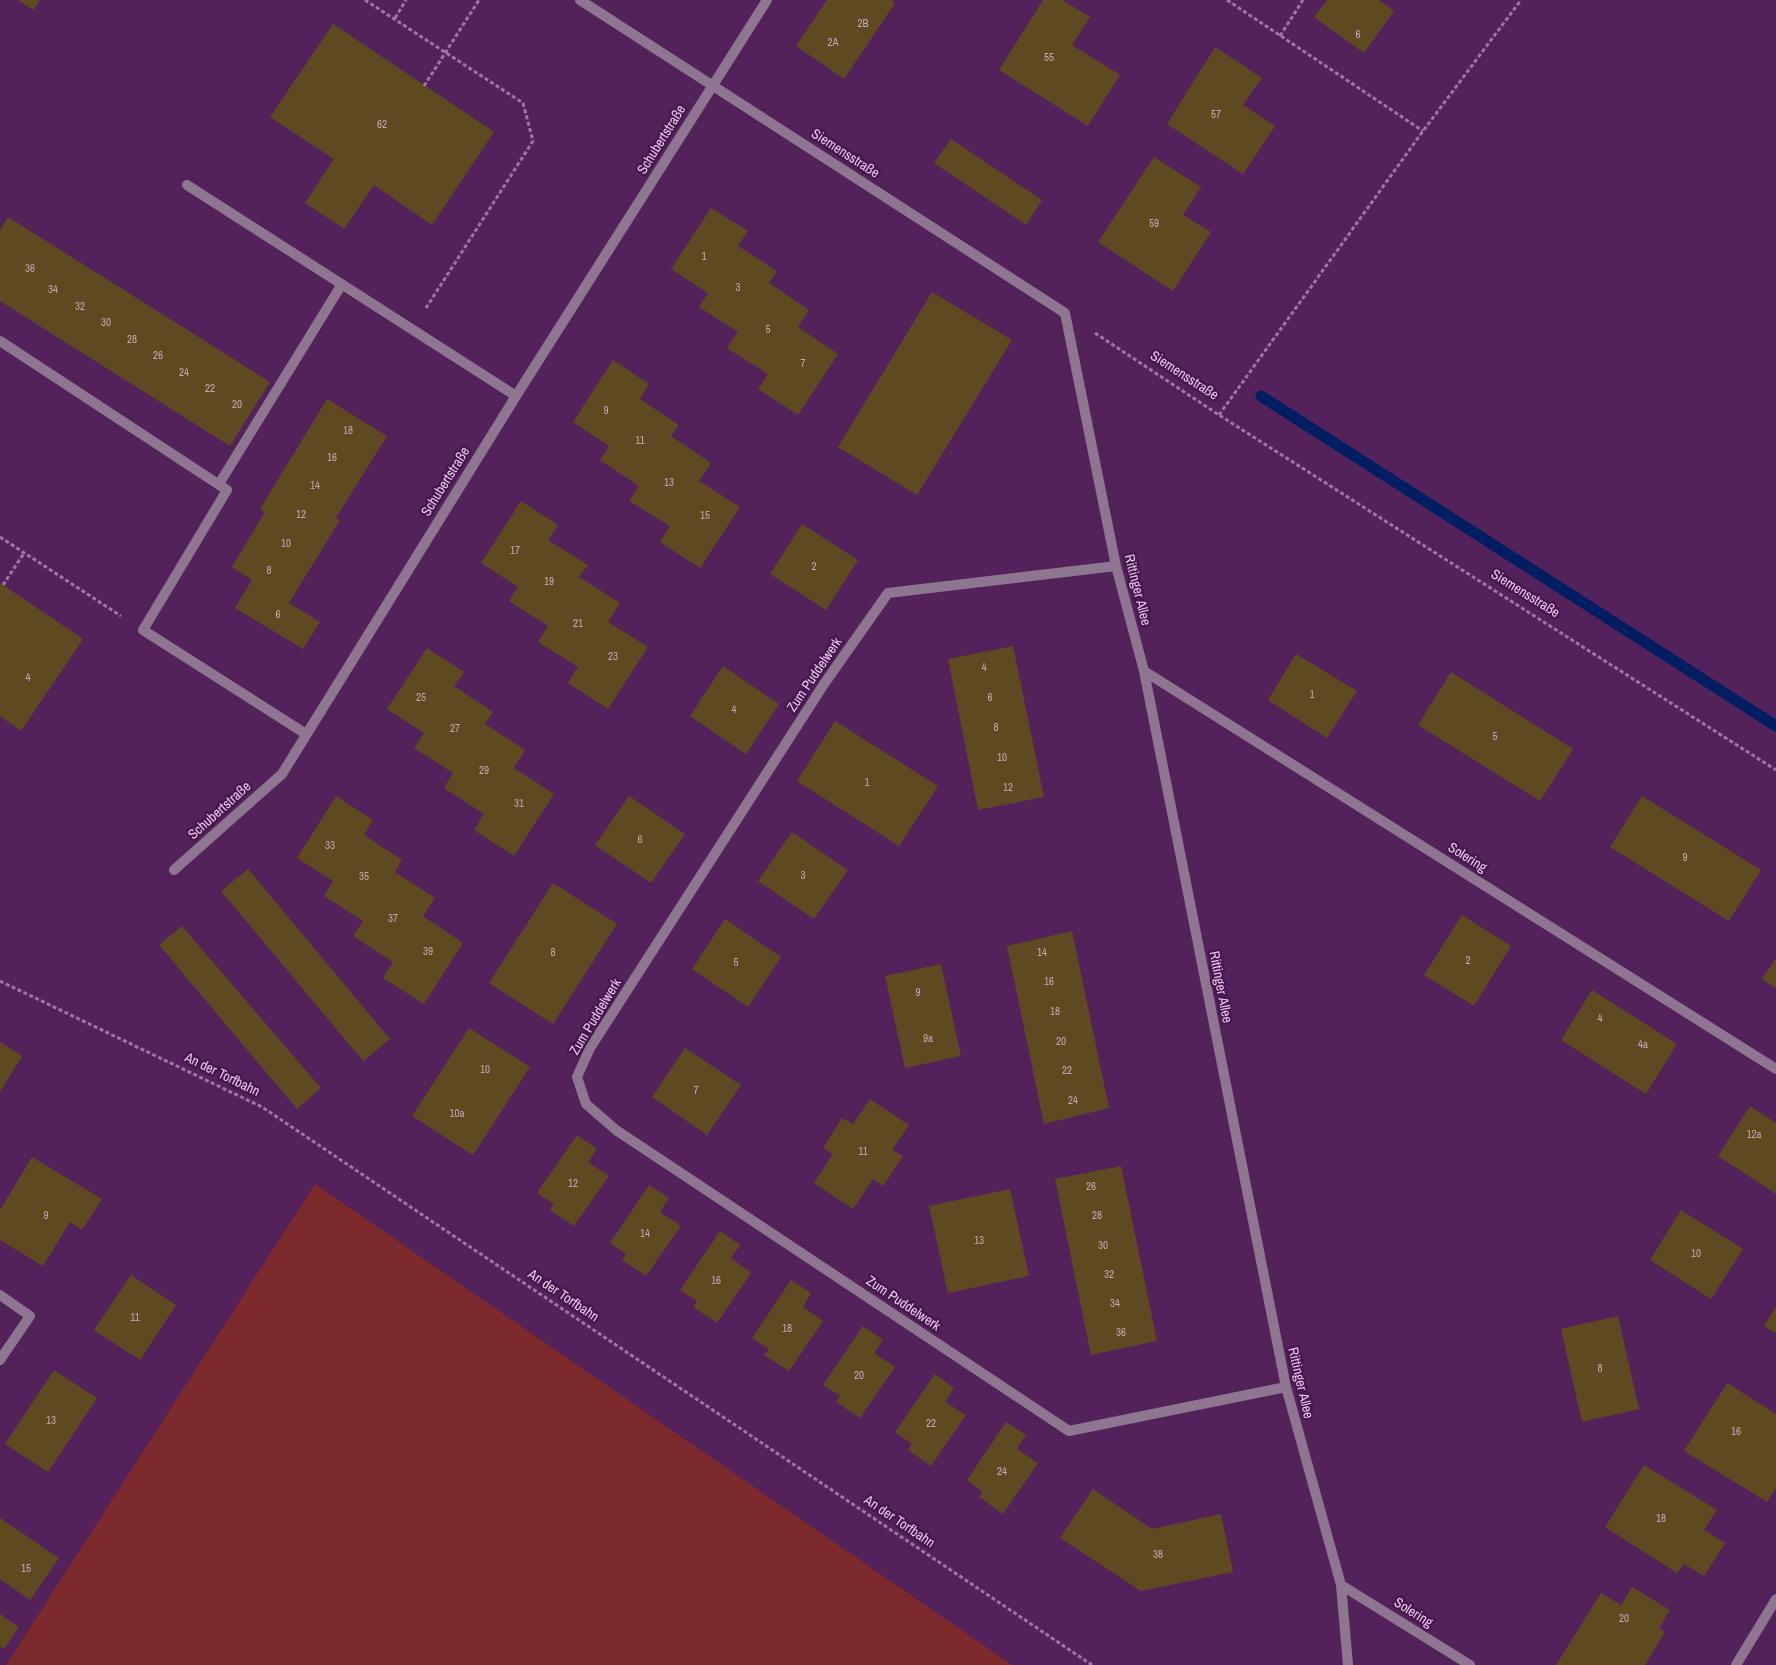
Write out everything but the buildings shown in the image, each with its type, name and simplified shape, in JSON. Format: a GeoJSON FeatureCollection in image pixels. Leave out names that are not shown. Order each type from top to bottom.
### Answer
{"type":"FeatureCollection","features":[{"type":"Feature","properties":{"kind":"street","name":"Siemensstraße"},"geometry":{"type":"LineString","coordinates":[[580,0],[713,84],[1065,313]]}},
{"type":"Feature","properties":{"kind":"street","name":"Schubertstraße"},"geometry":{"type":"LineString","coordinates":[[174,870],[282,774],[516,396],[768,0]]}},
{"type":"Feature","properties":{"kind":"street"},"geometry":{"type":"LineString","coordinates":[[187,185],[516,396]]}},
{"type":"Feature","properties":{"kind":"street"},"geometry":{"type":"LineString","coordinates":[[219,484],[342,284]]}},
{"type":"Feature","properties":{"kind":"street","name":"Rittinger Allee"},"geometry":{"type":"LineString","coordinates":[[1065,313],[1116,566],[1144,671],[1286,1387],[1341,1585],[1348,1665]]}},
{"type":"Feature","properties":{"kind":"street"},"geometry":{"type":"LineString","coordinates":[[0,341],[228,490],[143,630],[306,734]]}},
{"type":"Feature","properties":{"kind":"street","name":"Zum Puddelwerk"},"geometry":{"type":"LineString","coordinates":[[1116,566],[888,593],[824,684],[590,1048],[577,1077],[586,1104],[616,1130],[1069,1431],[1286,1387]]}},
{"type":"Feature","properties":{"kind":"street","name":"Solering"},"geometry":{"type":"LineString","coordinates":[[1144,671],[1776,1069]]}},
{"type":"Feature","properties":{"kind":"street"},"geometry":{"type":"LineString","coordinates":[[0,1295],[30,1316],[0,1360]]}},
{"type":"Feature","properties":{"kind":"street","name":"Solering"},"geometry":{"type":"LineString","coordinates":[[1341,1585],[1470,1665]]}},
{"type":"Feature","properties":{"kind":"street"},"geometry":{"type":"LineString","coordinates":[[1736,1665],[1776,1600]]}},
{"type":"Feature","properties":{"kind":"path"},"geometry":{"type":"LineString","coordinates":[[365,0],[395,18],[445,54],[523,103],[533,141],[412,329]]}},
{"type":"Feature","properties":{"kind":"path"},"geometry":{"type":"LineString","coordinates":[[395,18],[406,0]]}},
{"type":"Feature","properties":{"kind":"path"},"geometry":{"type":"LineString","coordinates":[[424,86],[479,0]]}},
{"type":"Feature","properties":{"kind":"path"},"geometry":{"type":"LineString","coordinates":[[1226,0],[1423,131]]}},
{"type":"Feature","properties":{"kind":"path"},"geometry":{"type":"LineString","coordinates":[[1280,36],[1303,0]]}},
{"type":"Feature","properties":{"kind":"path"},"geometry":{"type":"LineString","coordinates":[[1219,415],[1423,131],[1521,0]]}},
{"type":"Feature","properties":{"kind":"path","name":"Siemensstraße"},"geometry":{"type":"LineString","coordinates":[[1065,313],[1219,415],[1776,770]]}},
{"type":"Feature","properties":{"kind":"path"},"geometry":{"type":"LineString","coordinates":[[0,537],[143,630]]}},
{"type":"Feature","properties":{"kind":"path"},"geometry":{"type":"LineString","coordinates":[[3,585],[24,553]]}},
{"type":"Feature","properties":{"kind":"path","name":"An der Torfbahn"},"geometry":{"type":"LineString","coordinates":[[0,982],[262,1107],[1092,1665]]}},
{"type":"Feature","properties":{"kind":"shaded area"},"geometry":{"type":"Polygon","coordinates":[[[315,1184],[1012,1665],[6,1665],[315,1184]]]}},
{"type":"Feature","properties":{"kind":"waterway"},"geometry":{"type":"LineString","coordinates":[[1261,396],[1776,726]]}}]}
